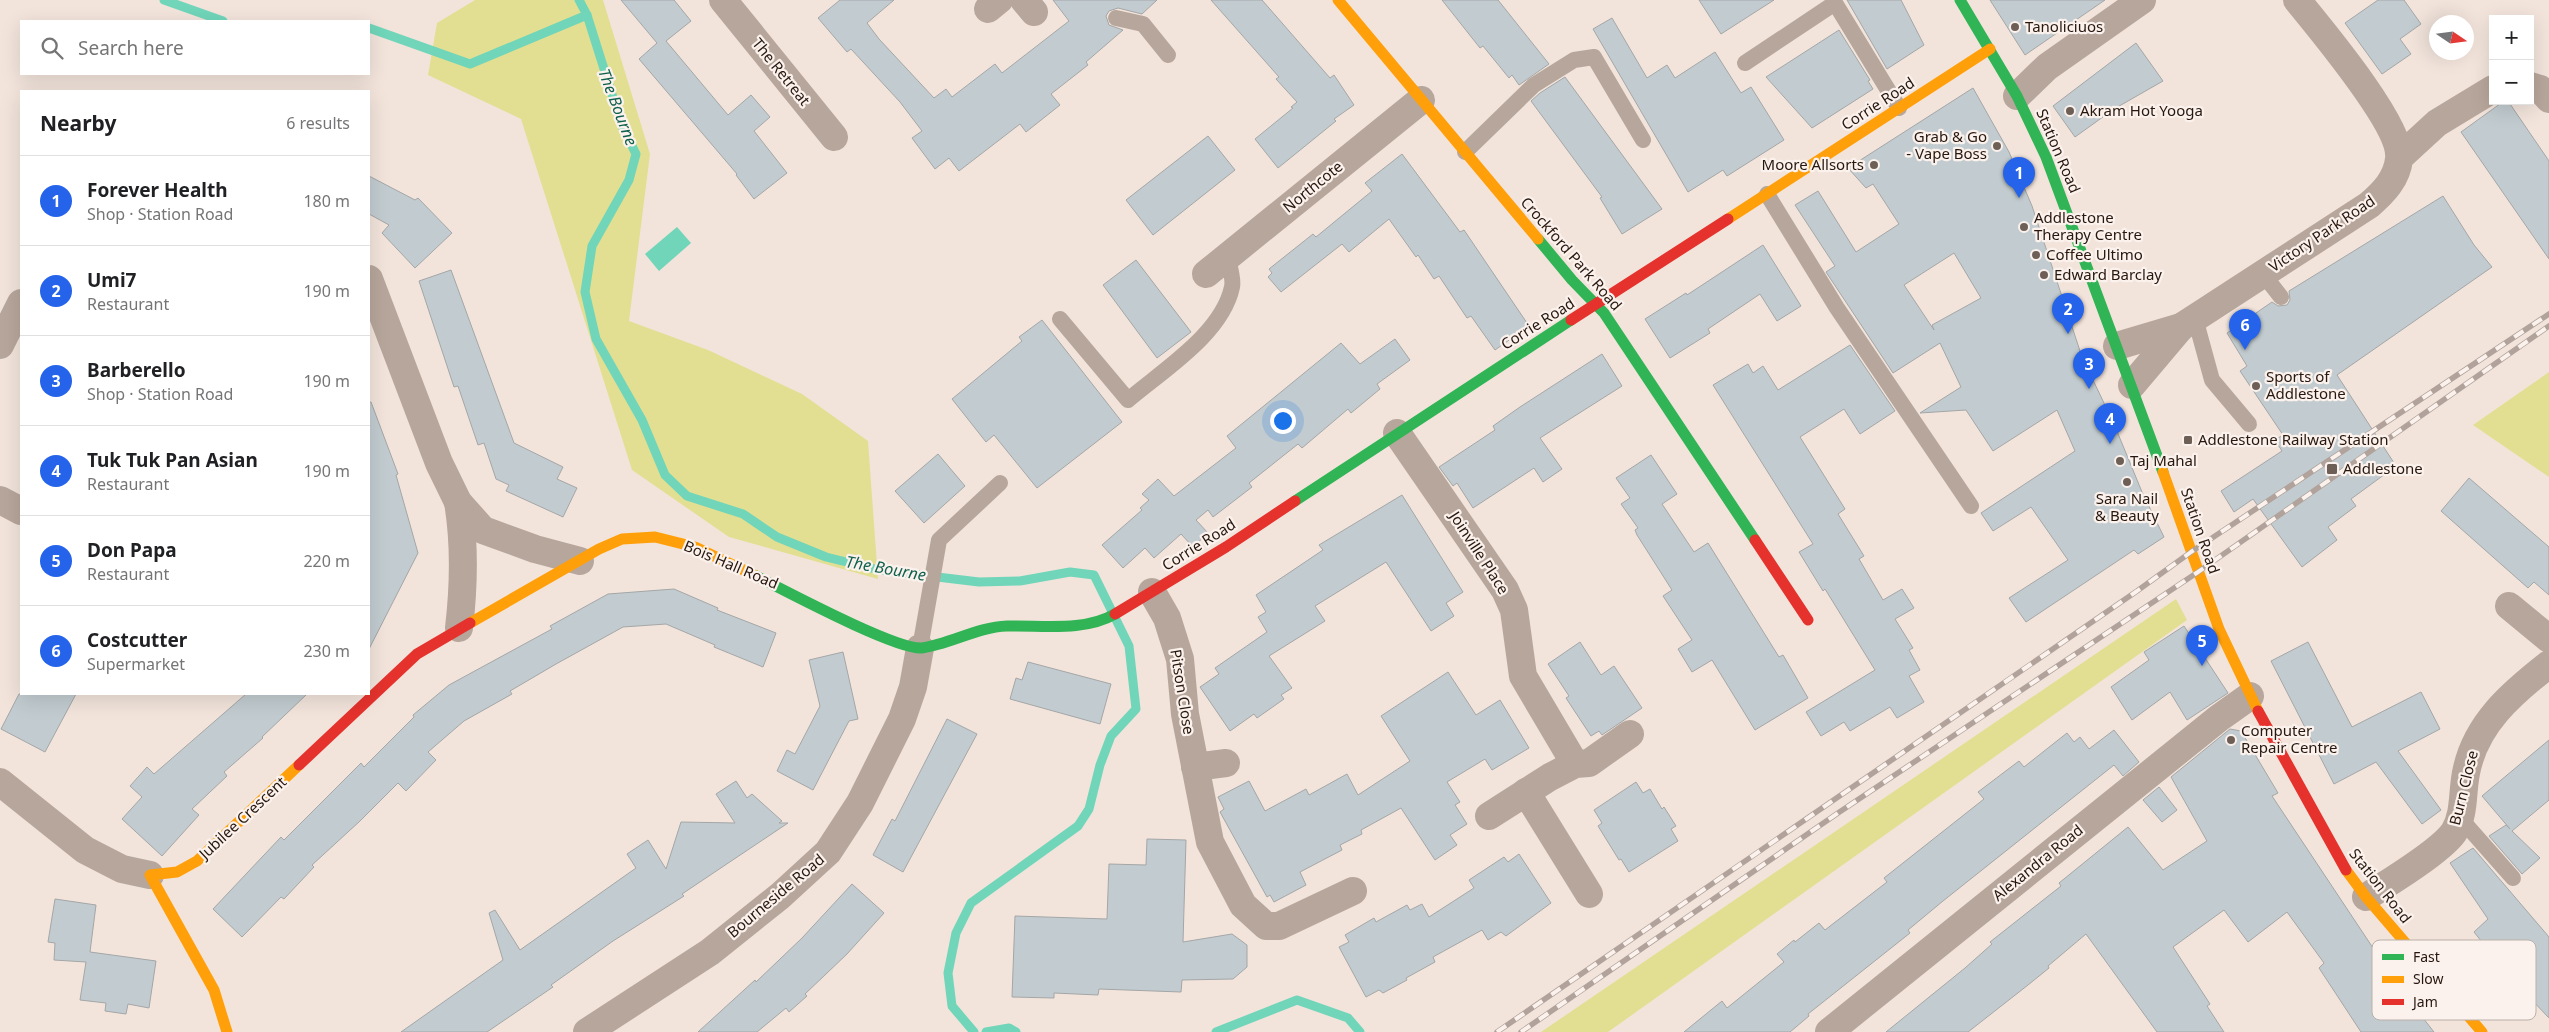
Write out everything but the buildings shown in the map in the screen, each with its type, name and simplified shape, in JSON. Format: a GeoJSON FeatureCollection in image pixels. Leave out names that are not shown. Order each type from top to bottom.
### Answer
{"type":"FeatureCollection","features":[{"type":"Feature","properties":{"kind":"street","name":"Crockford Park Road"},"geometry":{"type":"LineString","coordinates":[[1338,0],[1572,280],[1604,313],[1808,620]]}},
{"type":"Feature","properties":{"kind":"street","name":"Station Road"},"geometry":{"type":"LineString","coordinates":[[1960,0],[2017,96],[2046,157],[2132,385],[2219,630],[2250,696],[2340,861],[2366,898],[2402,940]]}},
{"type":"Feature","properties":{"kind":"street"},"geometry":{"type":"LineString","coordinates":[[2017,96],[2047,67],[2142,0]]}},
{"type":"Feature","properties":{"kind":"street","name":"The Retreat"},"geometry":{"type":"LineString","coordinates":[[730,2],[834,137]]}},
{"type":"Feature","properties":{"kind":"street"},"geometry":{"type":"LineString","coordinates":[[2303,4],[2387,122],[2400,157],[2437,123],[2489,91]]}},
{"type":"Feature","properties":{"kind":"street","name":"Corrie Road"},"geometry":{"type":"LineString","coordinates":[[920,648],[1003,626],[1083,625],[1101,622],[1226,547],[1397,432],[1990,49]]}},
{"type":"Feature","properties":{"kind":"street"},"geometry":{"type":"LineString","coordinates":[[2534,87],[2540,89],[2549,99]]}},
{"type":"Feature","properties":{"kind":"street","name":"Northcote"},"geometry":{"type":"LineString","coordinates":[[1206,274],[1421,100]]}},
{"type":"Feature","properties":{"kind":"street","name":"Victory Park Road"},"geometry":{"type":"LineString","coordinates":[[2117,346],[2188,322],[2369,205],[2386,190],[2397,169],[2400,157]]}},
{"type":"Feature","properties":{"kind":"street"},"geometry":{"type":"LineString","coordinates":[[370,282],[439,463],[458,502],[483,530],[535,549],[580,561]]}},
{"type":"Feature","properties":{"kind":"street"},"geometry":{"type":"LineString","coordinates":[[0,345],[20,305]]}},
{"type":"Feature","properties":{"kind":"street","name":"Victory Park Road"},"geometry":{"type":"LineString","coordinates":[[2132,385],[2188,322]]}},
{"type":"Feature","properties":{"kind":"street","name":"Joinville Place"},"geometry":{"type":"LineString","coordinates":[[1397,432],[1505,590],[1514,610],[1523,676],[1575,764]]}},
{"type":"Feature","properties":{"kind":"street"},"geometry":{"type":"LineString","coordinates":[[0,500],[20,510]]}},
{"type":"Feature","properties":{"kind":"street"},"geometry":{"type":"LineString","coordinates":[[458,502],[464,538],[464,590],[459,628]]}},
{"type":"Feature","properties":{"kind":"street","name":"Bois Hall Road"},"geometry":{"type":"LineString","coordinates":[[580,561],[622,539],[655,537],[695,547],[884,638],[920,648]]}},
{"type":"Feature","properties":{"kind":"street","name":"Jubilee Crescent"},"geometry":{"type":"LineString","coordinates":[[150,875],[177,872],[197,861],[417,654],[459,628],[534,589],[580,561]]}},
{"type":"Feature","properties":{"kind":"street","name":"Pitson Close"},"geometry":{"type":"LineString","coordinates":[[1141,599],[1167,618],[1180,659],[1185,714],[1210,842],[1243,905],[1266,926],[1279,926],[1353,891]]}},
{"type":"Feature","properties":{"kind":"street"},"geometry":{"type":"LineString","coordinates":[[2509,606],[2549,639]]}},
{"type":"Feature","properties":{"kind":"street","name":"Bourneside Road"},"geometry":{"type":"LineString","coordinates":[[606,1028],[710,952],[780,896],[828,852],[860,803],[902,719],[913,687],[920,648]]}},
{"type":"Feature","properties":{"kind":"street","name":"Burn Close"},"geometry":{"type":"LineString","coordinates":[[2366,898],[2394,880],[2454,832],[2460,818],[2466,773],[2472,749],[2484,726],[2516,690],[2549,664]]}},
{"type":"Feature","properties":{"kind":"street","name":"Alexandra Road"},"geometry":{"type":"LineString","coordinates":[[1829,1032],[2219,718],[2250,696]]}},
{"type":"Feature","properties":{"kind":"street"},"geometry":{"type":"LineString","coordinates":[[1489,816],[1575,764],[1589,763],[1630,734]]}},
{"type":"Feature","properties":{"kind":"street"},"geometry":{"type":"LineString","coordinates":[[1195,767],[1226,763]]}},
{"type":"Feature","properties":{"kind":"street"},"geometry":{"type":"LineString","coordinates":[[0,782],[85,850],[122,869],[150,875],[163,905],[200,961],[225,1021],[227,1032]]}},
{"type":"Feature","properties":{"kind":"street"},"geometry":{"type":"LineString","coordinates":[[1526,792],[1589,894]]}},
{"type":"Feature","properties":{"kind":"street","name":"Station Road"},"geometry":{"type":"LineString","coordinates":[[2472,1020],[2482,1032]]}},
{"type":"Feature","properties":{"kind":"lane"},"geometry":{"type":"LineString","coordinates":[[1745,63],[1835,3],[1899,108]]}},
{"type":"Feature","properties":{"kind":"lane"},"geometry":{"type":"LineString","coordinates":[[1116,18],[1142,24],[1168,55]]}},
{"type":"Feature","properties":{"kind":"lane"},"geometry":{"type":"LineString","coordinates":[[1464,152],[1534,85],[1574,60],[1594,58],[1643,140]]}},
{"type":"Feature","properties":{"kind":"lane"},"geometry":{"type":"LineString","coordinates":[[1767,194],[1837,308],[1971,506]]}},
{"type":"Feature","properties":{"kind":"lane"},"geometry":{"type":"LineString","coordinates":[[1060,319],[1128,400],[1201,338],[1223,312],[1232,285],[1227,256]]}},
{"type":"Feature","properties":{"kind":"lane"},"geometry":{"type":"LineString","coordinates":[[2263,274],[2281,297]]}},
{"type":"Feature","properties":{"kind":"lane"},"geometry":{"type":"LineString","coordinates":[[2188,322],[2212,380],[2249,424]]}},
{"type":"Feature","properties":{"kind":"lane"},"geometry":{"type":"LineString","coordinates":[[920,648],[939,540],[1000,483]]}},
{"type":"Feature","properties":{"kind":"lane"},"geometry":{"type":"LineString","coordinates":[[2460,818],[2513,878]]}},
{"type":"Feature","properties":{"kind":"shaded area"},"geometry":{"type":"Polygon","coordinates":[[[475,0],[603,0],[650,154],[629,321],[708,350],[802,394],[868,441],[878,579],[729,537],[632,470],[521,119],[428,75],[437,23],[475,0]]]}},
{"type":"Feature","properties":{"kind":"shaded area"},"geometry":{"type":"Polygon","coordinates":[[[677,227],[691,243],[659,271],[645,254],[677,227]]]}},
{"type":"Feature","properties":{"kind":"shaded area"},"geometry":{"type":"Polygon","coordinates":[[[2549,372],[2549,477],[2473,425],[2549,372]]]}},
{"type":"Feature","properties":{"kind":"shaded area"},"geometry":{"type":"Polygon","coordinates":[[[2176,599],[2187,620],[1608,1032],[1541,1032],[2176,599]]]}},
{"type":"Feature","properties":{"kind":"waterway"},"geometry":{"type":"LineString","coordinates":[[164,0],[220,20]]}},
{"type":"Feature","properties":{"kind":"waterway","name":"The Bourne"},"geometry":{"type":"LineString","coordinates":[[579,0],[587,15],[622,126],[636,154],[629,180],[592,246],[585,292],[596,339],[642,420],[665,475],[687,496],[743,514],[777,537],[826,557],[879,570],[979,582],[1020,581],[1070,572],[1094,575],[1129,646],[1136,709],[1111,736],[1100,765],[1089,809],[1078,826],[971,903],[956,933],[948,973],[952,1006],[974,1032]]}},
{"type":"Feature","properties":{"kind":"waterway"},"geometry":{"type":"LineString","coordinates":[[370,28],[470,64],[587,15]]}},
{"type":"Feature","properties":{"kind":"waterway","name":"The Bourne"},"geometry":{"type":"LineString","coordinates":[[1216,1032],[1297,1000],[1348,1018],[1360,1032]]}},
{"type":"Feature","properties":{"kind":"waterway","name":"The Bourne"},"geometry":{"type":"LineString","coordinates":[[986,1032],[1009,1028],[1016,1032]]}},
{"type":"Feature","properties":{"kind":"railway"},"geometry":{"type":"LineString","coordinates":[[1497,1032],[2191,552],[2549,314]]}},
{"type":"Feature","properties":{"kind":"railway"},"geometry":{"type":"LineString","coordinates":[[1521,1032],[1838,813],[2198,572],[2549,326]]}},
{"type":"Feature","properties":{"kind":"traffic: fast"},"geometry":{"type":"LineString","coordinates":[[1960,0],[2017,96],[2046,157],[2163,472]]}},
{"type":"Feature","properties":{"kind":"traffic: fast"},"geometry":{"type":"LineString","coordinates":[[1538,239],[1572,280],[1604,313],[1755,540]]}},
{"type":"Feature","properties":{"kind":"traffic: fast"},"geometry":{"type":"LineString","coordinates":[[1295,501],[1571,320]]}},
{"type":"Feature","properties":{"kind":"traffic: fast"},"geometry":{"type":"LineString","coordinates":[[754,575],[865,630],[889,640],[922,648],[996,627],[1076,625],[1103,620],[1115,614]]}},
{"type":"Feature","properties":{"kind":"traffic: slow"},"geometry":{"type":"LineString","coordinates":[[1338,0],[1538,239]]}},
{"type":"Feature","properties":{"kind":"traffic: slow"},"geometry":{"type":"LineString","coordinates":[[1728,219],[1990,49]]}},
{"type":"Feature","properties":{"kind":"traffic: slow"},"geometry":{"type":"LineString","coordinates":[[2163,472],[2219,629],[2258,711]]}},
{"type":"Feature","properties":{"kind":"traffic: slow"},"geometry":{"type":"LineString","coordinates":[[470,623],[599,549],[622,539],[655,537],[695,547],[754,575]]}},
{"type":"Feature","properties":{"kind":"traffic: slow"},"geometry":{"type":"LineString","coordinates":[[227,1032],[214,990],[150,875],[177,872],[197,861],[299,765]]}},
{"type":"Feature","properties":{"kind":"traffic: slow"},"geometry":{"type":"LineString","coordinates":[[2346,870],[2366,897],[2403,940]]}},
{"type":"Feature","properties":{"kind":"traffic: slow"},"geometry":{"type":"LineString","coordinates":[[2472,1020],[2482,1032]]}},
{"type":"Feature","properties":{"kind":"traffic: jam"},"geometry":{"type":"LineString","coordinates":[[1571,320],[1728,219]]}},
{"type":"Feature","properties":{"kind":"traffic: jam"},"geometry":{"type":"LineString","coordinates":[[1115,614],[1226,547],[1295,501]]}},
{"type":"Feature","properties":{"kind":"traffic: jam"},"geometry":{"type":"LineString","coordinates":[[1755,540],[1808,620]]}},
{"type":"Feature","properties":{"kind":"traffic: jam"},"geometry":{"type":"LineString","coordinates":[[299,765],[417,654],[470,623]]}},
{"type":"Feature","properties":{"kind":"traffic: jam"},"geometry":{"type":"LineString","coordinates":[[2258,711],[2346,870]]}},
{"type":"Feature","properties":{"kind":"place","name":"Tanoliciuos"},"geometry":{"type":"Point","coordinates":[2015,27]}},
{"type":"Feature","properties":{"kind":"place","name":"Akram Hot Yooga"},"geometry":{"type":"Point","coordinates":[2070,111]}},
{"type":"Feature","properties":{"kind":"place","name":"Grab & Go - Vape Boss"},"geometry":{"type":"Point","coordinates":[1997,146]}},
{"type":"Feature","properties":{"kind":"place","name":"Moore Allsorts"},"geometry":{"type":"Point","coordinates":[1874,165]}},
{"type":"Feature","properties":{"kind":"place","name":"Forever Health"},"geometry":{"type":"Point","coordinates":[2019,198]}},
{"type":"Feature","properties":{"kind":"place","name":"Addlestone Therapy Centre"},"geometry":{"type":"Point","coordinates":[2024,227]}},
{"type":"Feature","properties":{"kind":"place","name":"Coffee Ultimo"},"geometry":{"type":"Point","coordinates":[2036,255]}},
{"type":"Feature","properties":{"kind":"place","name":"Edward Barclay"},"geometry":{"type":"Point","coordinates":[2044,275]}},
{"type":"Feature","properties":{"kind":"place","name":"Umi7"},"geometry":{"type":"Point","coordinates":[2068,334]}},
{"type":"Feature","properties":{"kind":"place","name":"Costcutter"},"geometry":{"type":"Point","coordinates":[2245,350]}},
{"type":"Feature","properties":{"kind":"place","name":"Sports of Addlestone"},"geometry":{"type":"Point","coordinates":[2256,386]}},
{"type":"Feature","properties":{"kind":"place","name":"Barberello"},"geometry":{"type":"Point","coordinates":[2089,389]}},
{"type":"Feature","properties":{"kind":"place","name":"Addlestone Railway Station"},"geometry":{"type":"Point","coordinates":[2188,440]}},
{"type":"Feature","properties":{"kind":"place","name":"Tuk Tuk Pan Asian"},"geometry":{"type":"Point","coordinates":[2110,444]}},
{"type":"Feature","properties":{"kind":"place","name":"Taj Mahal"},"geometry":{"type":"Point","coordinates":[2120,461]}},
{"type":"Feature","properties":{"kind":"place","name":"Addlestone"},"geometry":{"type":"Point","coordinates":[2332,469]}},
{"type":"Feature","properties":{"kind":"place","name":"Sara Nail & Beauty"},"geometry":{"type":"Point","coordinates":[2127,482]}},
{"type":"Feature","properties":{"kind":"place","name":"Don Papa"},"geometry":{"type":"Point","coordinates":[2202,666]}},
{"type":"Feature","properties":{"kind":"place","name":"Computer Repair Centre"},"geometry":{"type":"Point","coordinates":[2231,740]}}]}
